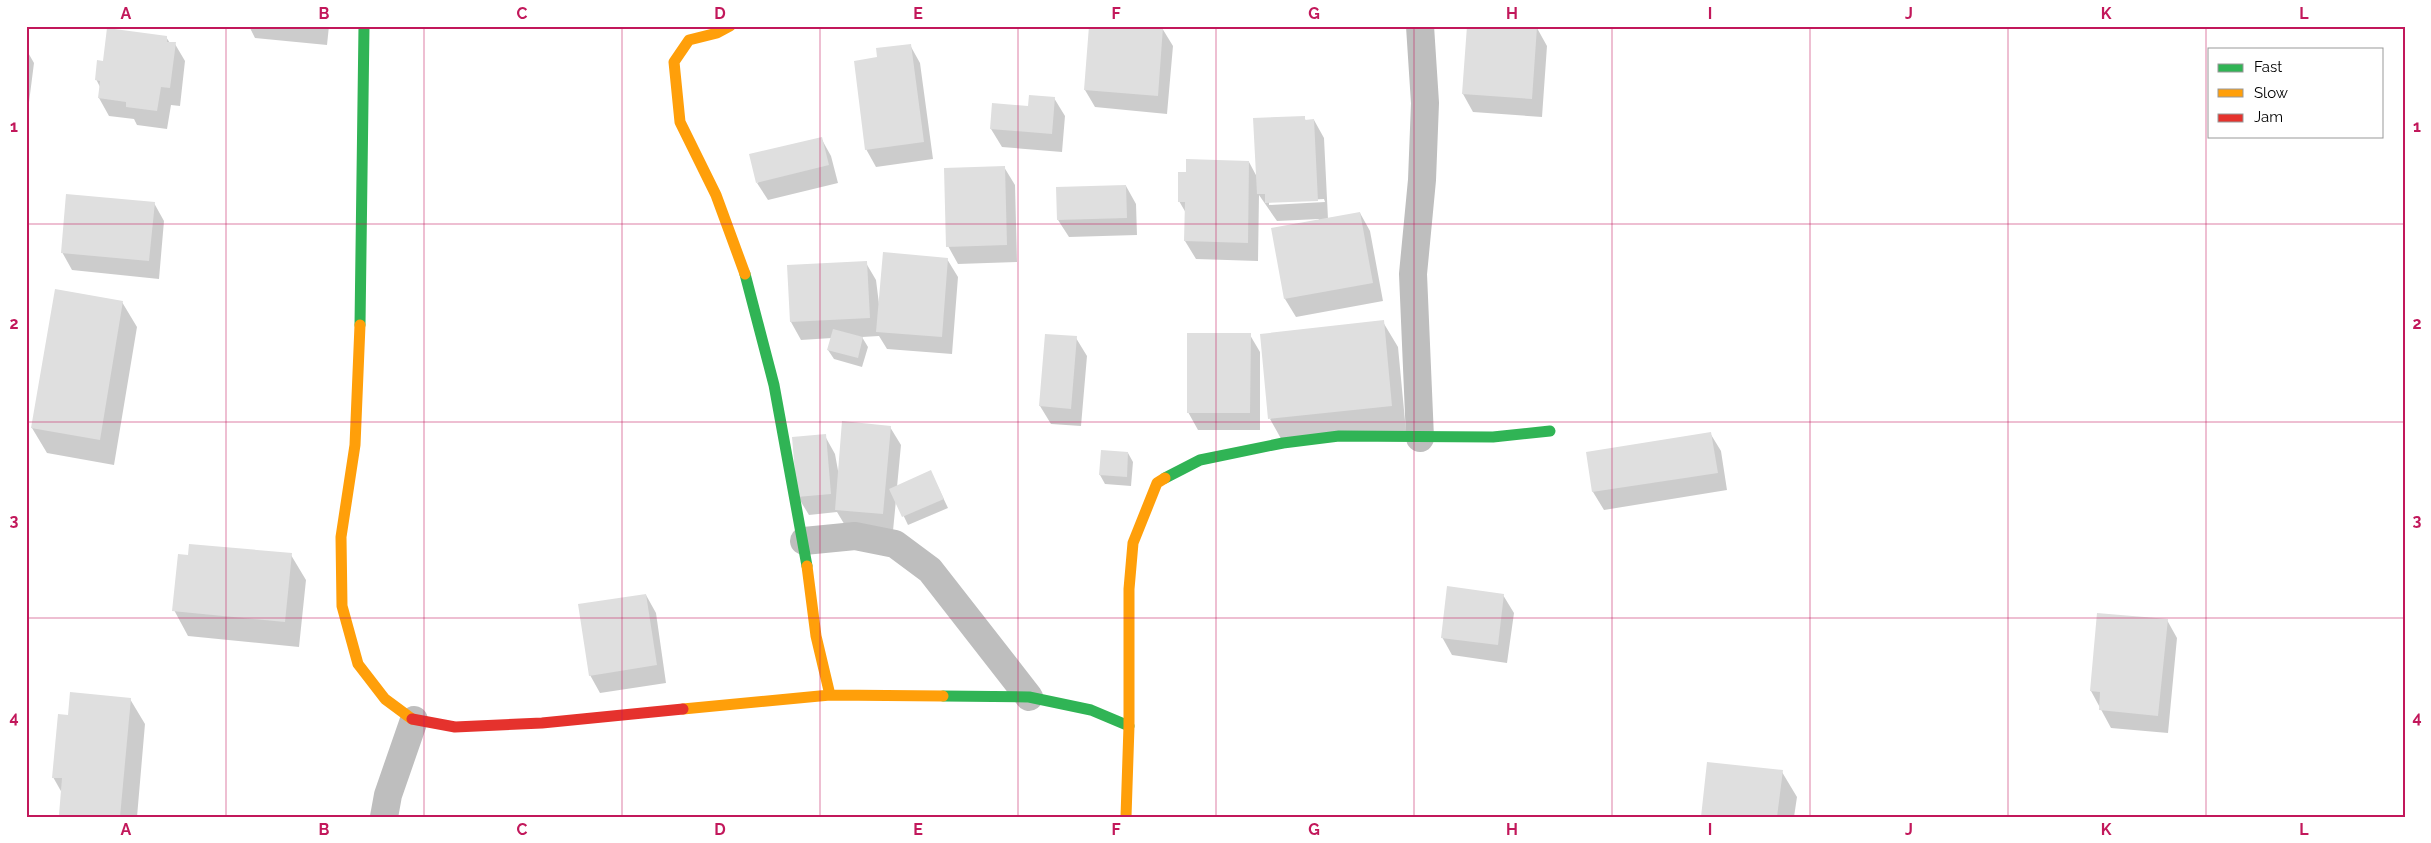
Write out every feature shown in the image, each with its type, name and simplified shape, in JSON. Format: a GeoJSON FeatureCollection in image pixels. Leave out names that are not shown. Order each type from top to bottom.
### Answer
{"type":"FeatureCollection","features":[{"type":"Feature","properties":{"kind":"street"},"geometry":{"type":"LineString","coordinates":[[364,26],[362,272],[356,445],[341,537],[342,606],[358,664],[385,699],[414,720],[455,727],[542,723],[830,695],[1029,697],[1091,710],[1129,726]]}},
{"type":"Feature","properties":{"kind":"street"},"geometry":{"type":"LineString","coordinates":[[730,26],[717,33],[689,40],[674,62],[674,84],[680,122],[716,195],[745,274],[774,386],[804,541],[816,636],[830,695]]}},
{"type":"Feature","properties":{"kind":"street"},"geometry":{"type":"LineString","coordinates":[[1420,26],[1425,103],[1422,180],[1413,274],[1420,438]]}},
{"type":"Feature","properties":{"kind":"street"},"geometry":{"type":"LineString","coordinates":[[1126,817],[1130,590],[1134,544],[1157,483],[1200,460],[1283,443],[1339,436],[1493,437],[1550,431]]}},
{"type":"Feature","properties":{"kind":"street"},"geometry":{"type":"LineString","coordinates":[[804,541],[855,536],[895,544],[930,570],[1029,697]]}},
{"type":"Feature","properties":{"kind":"street"},"geometry":{"type":"LineString","coordinates":[[384,817],[388,795],[414,720]]}},
{"type":"Feature","properties":{"kind":"building"},"geometry":{"type":"Polygon","coordinates":[[[1089,26],[1163,27],[1158,96],[1084,90],[1089,26]]]}},
{"type":"Feature","properties":{"kind":"building"},"geometry":{"type":"Polygon","coordinates":[[[1467,26],[1537,27],[1532,99],[1462,94],[1467,26]]]}},
{"type":"Feature","properties":{"kind":"building"},"geometry":{"type":"Polygon","coordinates":[[[107,28],[167,36],[167,42],[176,42],[170,88],[161,87],[157,111],[126,107],[126,102],[98,98],[100,81],[95,80],[97,60],[103,61],[107,28]]]}},
{"type":"Feature","properties":{"kind":"building"},"geometry":{"type":"Polygon","coordinates":[[[911,44],[924,142],[865,150],[854,61],[877,57],[876,48],[911,44]]]}},
{"type":"Feature","properties":{"kind":"building"},"geometry":{"type":"Polygon","coordinates":[[[1029,95],[1055,97],[1052,134],[990,129],[992,103],[1028,106],[1029,95]]]}},
{"type":"Feature","properties":{"kind":"building"},"geometry":{"type":"Polygon","coordinates":[[[1305,116],[1305,120],[1314,119],[1318,201],[1265,203],[1265,194],[1257,194],[1253,118],[1305,116]]]}},
{"type":"Feature","properties":{"kind":"building"},"geometry":{"type":"Polygon","coordinates":[[[822,137],[829,165],[756,183],[749,154],[822,137]]]}},
{"type":"Feature","properties":{"kind":"building"},"geometry":{"type":"Polygon","coordinates":[[[1186,159],[1249,161],[1248,243],[1184,241],[1185,202],[1178,202],[1178,172],[1186,172],[1186,159]]]}},
{"type":"Feature","properties":{"kind":"building"},"geometry":{"type":"Polygon","coordinates":[[[1005,166],[1007,245],[946,247],[944,168],[1005,166]]]}},
{"type":"Feature","properties":{"kind":"building"},"geometry":{"type":"Polygon","coordinates":[[[1126,185],[1127,218],[1057,220],[1056,187],[1126,185]]]}},
{"type":"Feature","properties":{"kind":"building"},"geometry":{"type":"Polygon","coordinates":[[[66,194],[155,202],[149,261],[61,253],[66,194]]]}},
{"type":"Feature","properties":{"kind":"building"},"geometry":{"type":"Polygon","coordinates":[[[1360,212],[1373,283],[1284,299],[1271,228],[1360,212]]]}},
{"type":"Feature","properties":{"kind":"building"},"geometry":{"type":"Polygon","coordinates":[[[883,252],[948,258],[942,337],[876,332],[883,252]]]}},
{"type":"Feature","properties":{"kind":"building"},"geometry":{"type":"Polygon","coordinates":[[[867,261],[870,318],[790,322],[787,265],[867,261]]]}},
{"type":"Feature","properties":{"kind":"building"},"geometry":{"type":"Polygon","coordinates":[[[55,289],[123,301],[100,440],[31,428],[55,289]]]}},
{"type":"Feature","properties":{"kind":"building"},"geometry":{"type":"Polygon","coordinates":[[[1384,320],[1392,406],[1268,419],[1260,334],[1384,320]]]}},
{"type":"Feature","properties":{"kind":"building"},"geometry":{"type":"Polygon","coordinates":[[[833,329],[863,337],[858,358],[827,350],[833,329]]]}},
{"type":"Feature","properties":{"kind":"building"},"geometry":{"type":"Polygon","coordinates":[[[1187,333],[1251,333],[1250,413],[1187,413],[1187,333]]]}},
{"type":"Feature","properties":{"kind":"building"},"geometry":{"type":"Polygon","coordinates":[[[1045,334],[1077,336],[1071,409],[1039,406],[1045,334]]]}},
{"type":"Feature","properties":{"kind":"building"},"geometry":{"type":"Polygon","coordinates":[[[842,421],[891,426],[883,514],[835,510],[842,421]]]}},
{"type":"Feature","properties":{"kind":"building"},"geometry":{"type":"Polygon","coordinates":[[[1711,432],[1718,473],[1592,492],[1586,452],[1711,432]]]}},
{"type":"Feature","properties":{"kind":"building"},"geometry":{"type":"Polygon","coordinates":[[[826,434],[831,494],[797,497],[792,437],[826,434]]]}},
{"type":"Feature","properties":{"kind":"building"},"geometry":{"type":"Polygon","coordinates":[[[1101,450],[1128,452],[1127,477],[1099,475],[1101,450]]]}},
{"type":"Feature","properties":{"kind":"building"},"geometry":{"type":"Polygon","coordinates":[[[931,470],[944,499],[902,517],[889,489],[931,470]]]}},
{"type":"Feature","properties":{"kind":"building"},"geometry":{"type":"Polygon","coordinates":[[[189,544],[292,553],[285,622],[172,611],[178,554],[188,555],[189,544]]]}},
{"type":"Feature","properties":{"kind":"building"},"geometry":{"type":"Polygon","coordinates":[[[1447,586],[1504,594],[1498,645],[1441,638],[1447,586]]]}},
{"type":"Feature","properties":{"kind":"building"},"geometry":{"type":"Polygon","coordinates":[[[646,594],[657,665],[589,676],[578,604],[646,594]]]}},
{"type":"Feature","properties":{"kind":"building"},"geometry":{"type":"Polygon","coordinates":[[[2097,613],[2168,619],[2158,716],[2099,710],[2100,692],[2090,691],[2097,613]]]}},
{"type":"Feature","properties":{"kind":"building"},"geometry":{"type":"Polygon","coordinates":[[[70,692],[131,698],[120,817],[59,815],[62,778],[52,778],[58,714],[68,715],[70,692]]]}},
{"type":"Feature","properties":{"kind":"building"},"geometry":{"type":"Polygon","coordinates":[[[1707,762],[1783,770],[1777,817],[1701,817],[1707,762]]]}},
{"type":"Feature","properties":{"kind":"traffic: fast"},"geometry":{"type":"LineString","coordinates":[[360,325],[364,26]]}},
{"type":"Feature","properties":{"kind":"traffic: fast"},"geometry":{"type":"LineString","coordinates":[[745,274],[774,385],[807,566]]}},
{"type":"Feature","properties":{"kind":"traffic: fast"},"geometry":{"type":"LineString","coordinates":[[1165,478],[1200,460],[1283,443],[1339,436],[1493,437],[1550,431]]}},
{"type":"Feature","properties":{"kind":"traffic: fast"},"geometry":{"type":"LineString","coordinates":[[943,696],[1029,697],[1091,710],[1129,726]]}},
{"type":"Feature","properties":{"kind":"traffic: slow"},"geometry":{"type":"LineString","coordinates":[[730,26],[717,33],[689,40],[674,62],[680,122],[716,195],[745,274]]}},
{"type":"Feature","properties":{"kind":"traffic: slow"},"geometry":{"type":"LineString","coordinates":[[360,325],[355,445],[341,537],[342,606],[358,664],[385,699],[412,719]]}},
{"type":"Feature","properties":{"kind":"traffic: slow"},"geometry":{"type":"LineString","coordinates":[[1126,817],[1129,726],[1129,589],[1133,543],[1157,483],[1165,478]]}},
{"type":"Feature","properties":{"kind":"traffic: slow"},"geometry":{"type":"LineString","coordinates":[[807,566],[816,636],[830,695]]}},
{"type":"Feature","properties":{"kind":"traffic: slow"},"geometry":{"type":"LineString","coordinates":[[683,709],[830,695],[943,696]]}},
{"type":"Feature","properties":{"kind":"traffic: jam"},"geometry":{"type":"LineString","coordinates":[[412,719],[455,727],[542,723],[683,709]]}}]}
